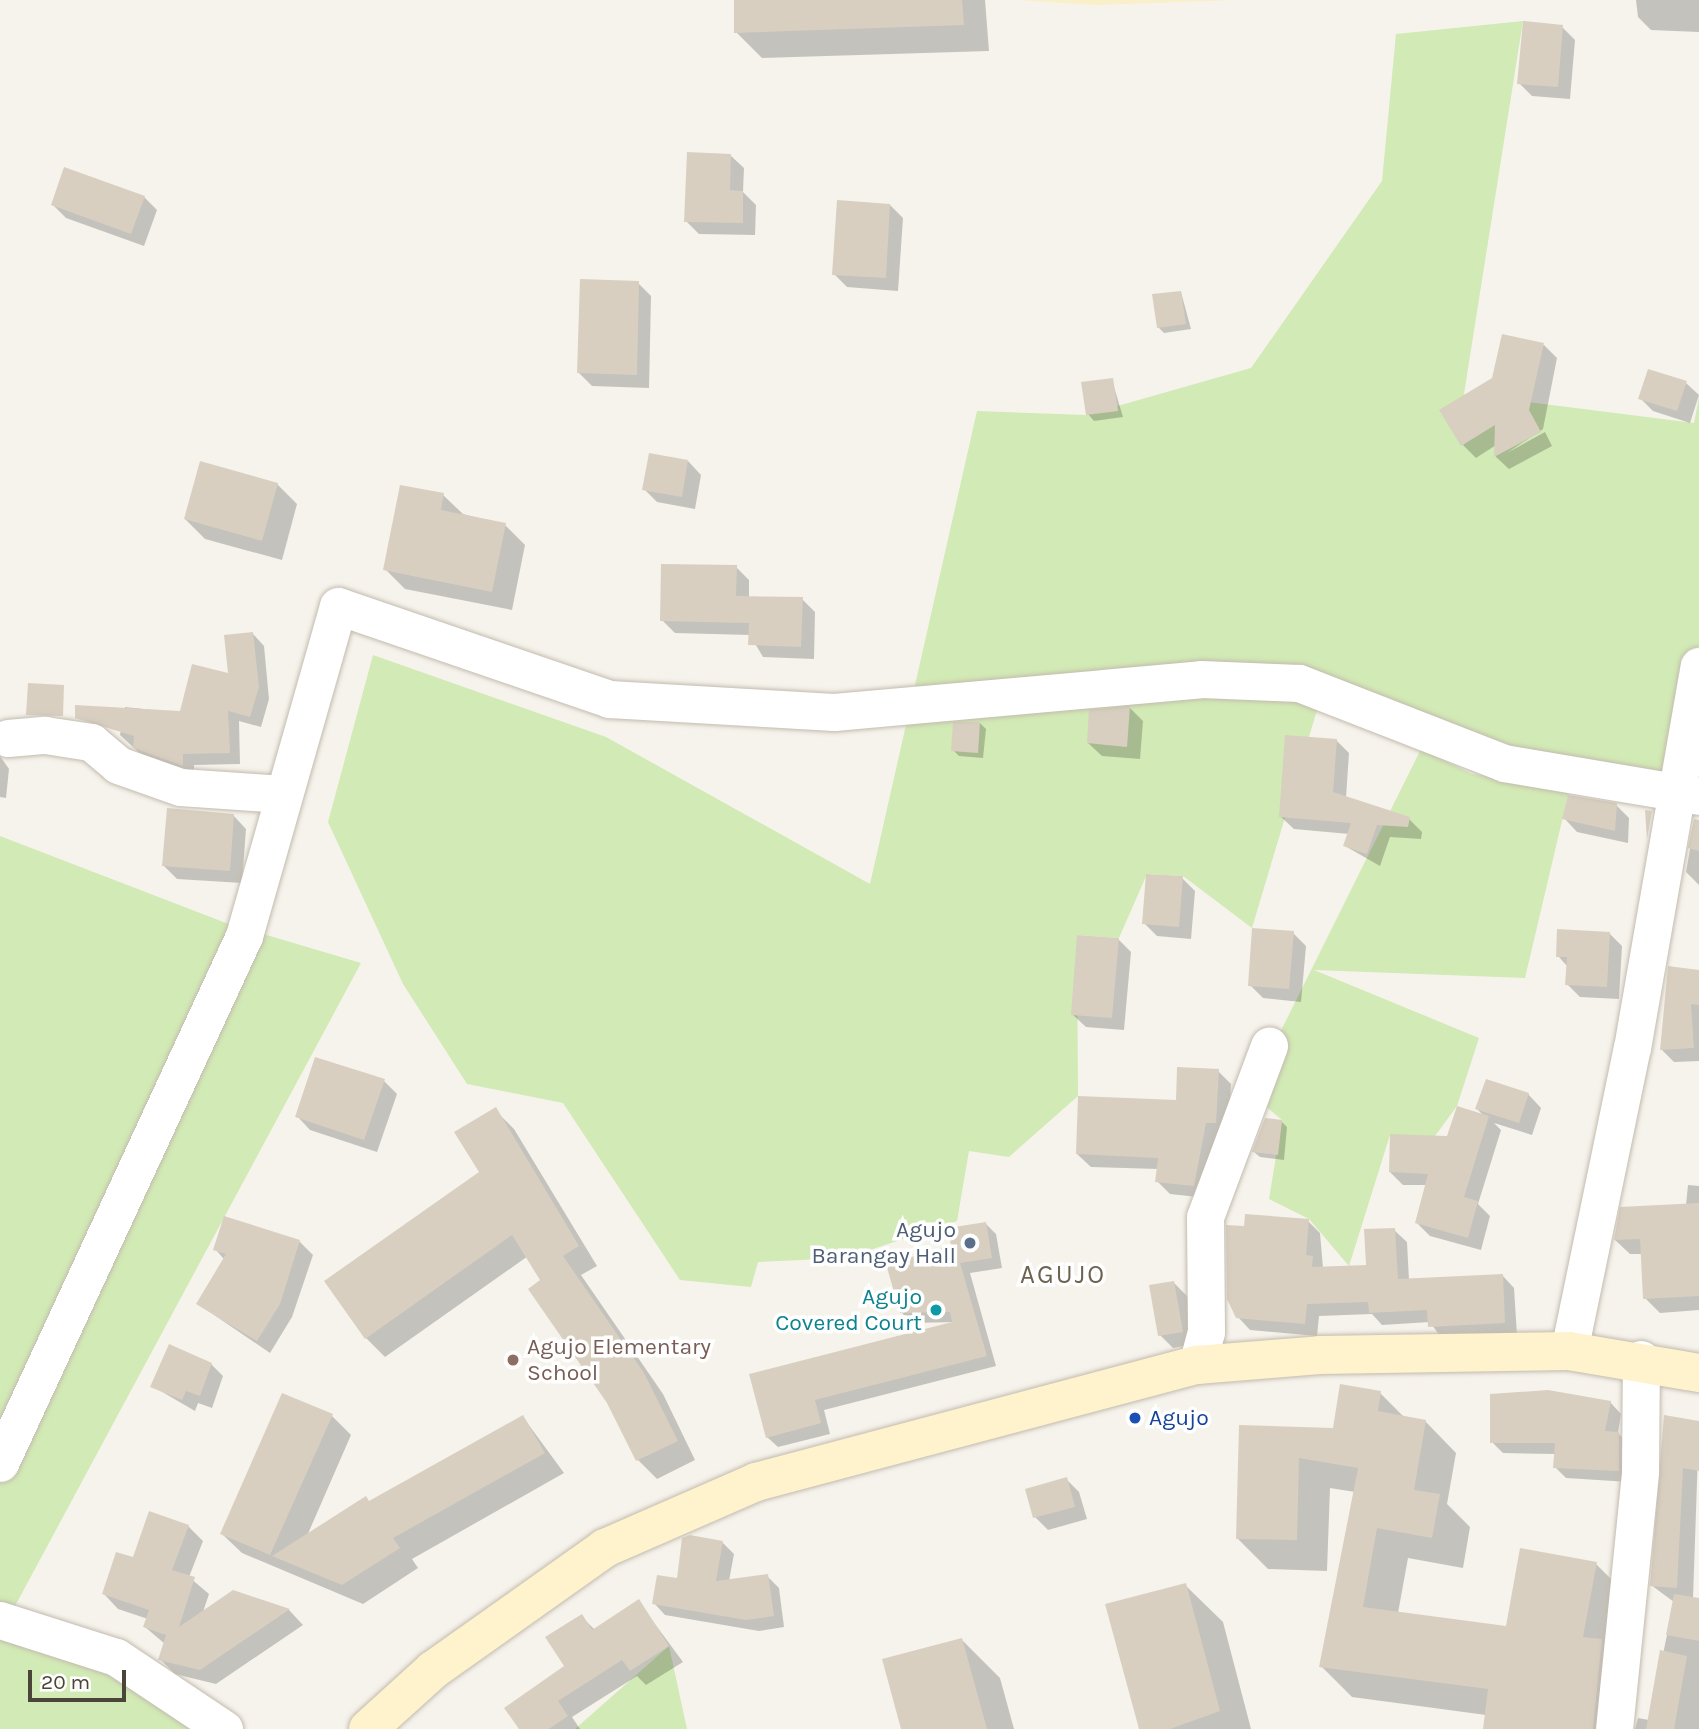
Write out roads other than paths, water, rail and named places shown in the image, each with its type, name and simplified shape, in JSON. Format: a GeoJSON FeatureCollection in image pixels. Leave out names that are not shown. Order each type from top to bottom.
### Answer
{"type":"FeatureCollection","features":[{"type":"Feature","properties":{"kind":"main road"},"geometry":{"type":"LineString","coordinates":[[368,1729],[433,1670],[617,1542],[756,1482],[1197,1365],[1320,1354],[1569,1351],[1641,1359],[1699,1373]]}},
{"type":"Feature","properties":{"kind":"street"},"geometry":{"type":"LineString","coordinates":[[0,1463],[244,936],[338,606],[609,699],[834,712],[1201,679],[1299,683],[1504,763],[1686,791]]}},
{"type":"Feature","properties":{"kind":"street"},"geometry":{"type":"LineString","coordinates":[[1569,1351],[1686,791],[1699,666]]}},
{"type":"Feature","properties":{"kind":"street"},"geometry":{"type":"LineString","coordinates":[[8,738],[45,734],[91,742],[118,765],[180,787],[283,794]]}},
{"type":"Feature","properties":{"kind":"street"},"geometry":{"type":"LineString","coordinates":[[1197,1365],[1206,1332],[1205,1217],[1269,1046]]}},
{"type":"Feature","properties":{"kind":"street"},"geometry":{"type":"LineString","coordinates":[[1614,1729],[1640,1471],[1641,1359]]}},
{"type":"Feature","properties":{"kind":"street"},"geometry":{"type":"LineString","coordinates":[[0,1620],[116,1657],[224,1729]]}},
{"type":"Feature","properties":{"kind":"place","name":"Agujo Barangay Hall"},"geometry":{"type":"Point","coordinates":[970,1243]}},
{"type":"Feature","properties":{"kind":"place","name":"Agujo Covered Court"},"geometry":{"type":"Point","coordinates":[936,1310]}},
{"type":"Feature","properties":{"kind":"place","name":"Agujo Elementary School"},"geometry":{"type":"Point","coordinates":[513,1360]}},
{"type":"Feature","properties":{"kind":"place","name":"Agujo"},"geometry":{"type":"Point","coordinates":[1135,1418]}},
{"type":"Feature","properties":{"kind":"district","name":"AGUJO"},"geometry":{"type":"Point","coordinates":[1063,1275]}}]}
